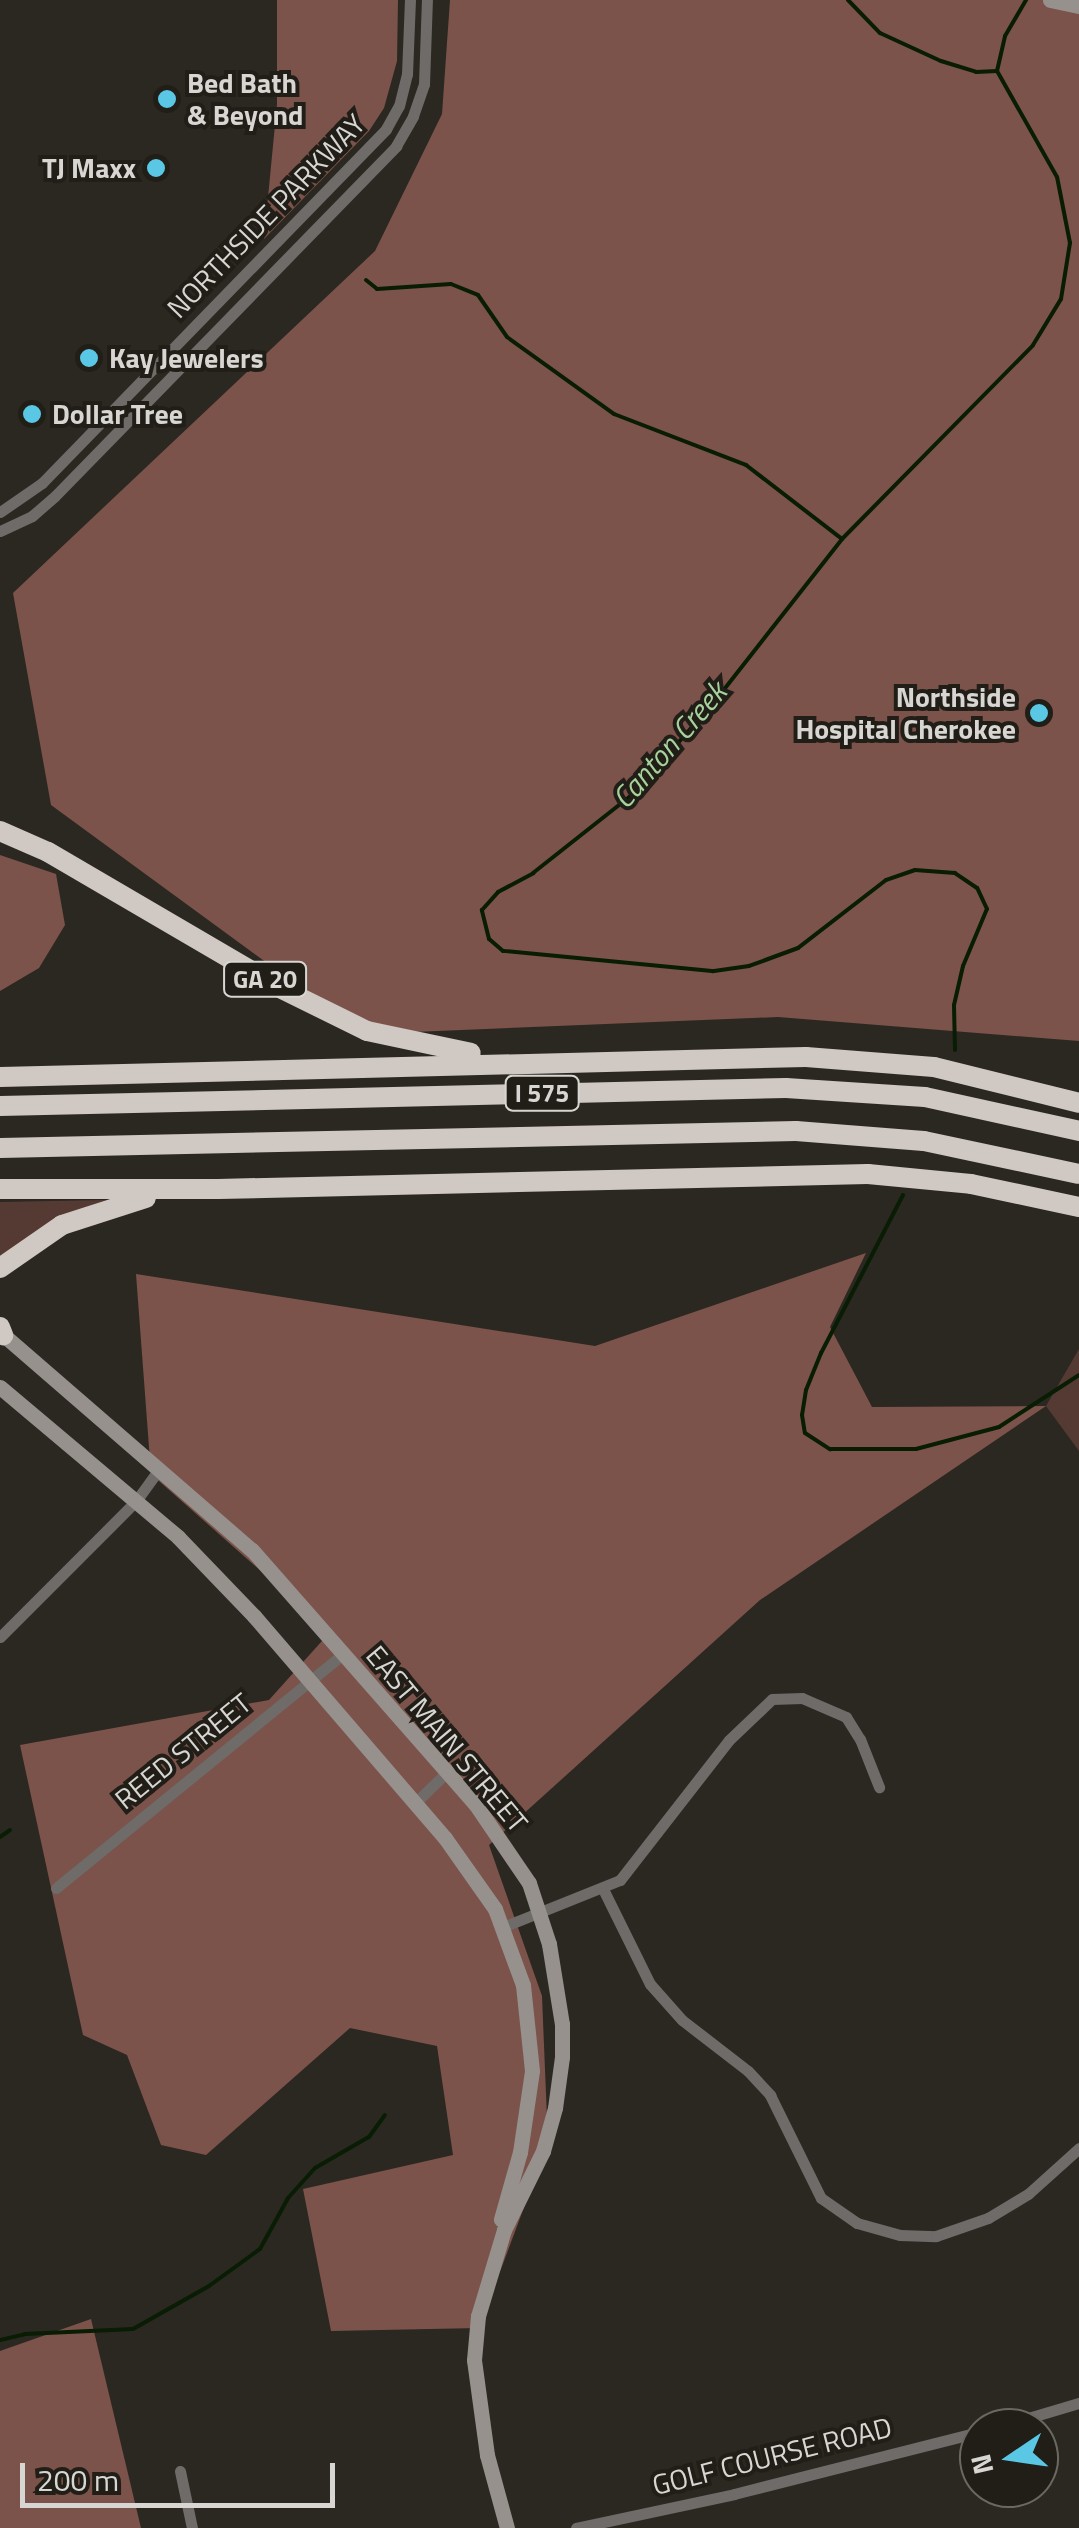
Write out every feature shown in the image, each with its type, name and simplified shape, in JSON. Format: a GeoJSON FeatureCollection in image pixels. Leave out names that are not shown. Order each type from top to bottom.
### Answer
{"type":"FeatureCollection","features":[{"type":"Feature","properties":{"kind":"highway","name":"GA 20"},"geometry":{"type":"LineString","coordinates":[[0,831],[48,852],[282,989],[367,1030],[441,1050],[552,1062],[856,1059],[934,1067],[1079,1104]]}},
{"type":"Feature","properties":{"kind":"highway"},"geometry":{"type":"LineString","coordinates":[[0,1077],[552,1062]]}},
{"type":"Feature","properties":{"kind":"highway","name":"I 575"},"geometry":{"type":"LineString","coordinates":[[0,1106],[786,1088],[926,1097],[1079,1131]]}},
{"type":"Feature","properties":{"kind":"highway","name":"I 575"},"geometry":{"type":"LineString","coordinates":[[0,1148],[796,1131],[924,1141],[1079,1174]]}},
{"type":"Feature","properties":{"kind":"highway"},"geometry":{"type":"LineString","coordinates":[[0,1189],[218,1189],[868,1174],[972,1184],[1079,1206]]}},
{"type":"Feature","properties":{"kind":"highway"},"geometry":{"type":"LineString","coordinates":[[0,1268],[44,1235],[81,1216],[142,1198],[218,1189]]}},
{"type":"Feature","properties":{"kind":"main road"},"geometry":{"type":"LineString","coordinates":[[1050,0],[1079,6]]}},
{"type":"Feature","properties":{"kind":"main road","name":"EAST MAIN STREET"},"geometry":{"type":"LineString","coordinates":[[1,1331],[252,1550],[476,1805],[518,1864],[549,1944],[562,2024],[555,2108],[542,2151],[504,2230],[481,2305]]}},
{"type":"Feature","properties":{"kind":"main road","name":"EAST MAIN STREET"},"geometry":{"type":"LineString","coordinates":[[0,1387],[178,1537],[310,1680],[416,1803],[445,1838],[504,1928],[524,1986],[532,2071],[520,2152],[488,2255],[474,2360],[487,2455],[508,2528]]}},
{"type":"Feature","properties":{"kind":"street","name":"NORTHSIDE PARKWAY"},"geometry":{"type":"LineString","coordinates":[[0,512],[42,482],[386,129],[399,106],[407,74],[410,0]]}},
{"type":"Feature","properties":{"kind":"street","name":"NORTHSIDE PARKWAY"},"geometry":{"type":"LineString","coordinates":[[0,532],[32,516],[55,496],[396,146],[414,116],[424,84],[427,0]]}},
{"type":"Feature","properties":{"kind":"street"},"geometry":{"type":"LineString","coordinates":[[0,1637],[136,1501],[160,1468]]}},
{"type":"Feature","properties":{"kind":"street","name":"REED STREET"},"geometry":{"type":"LineString","coordinates":[[56,1888],[343,1654]]}},
{"type":"Feature","properties":{"kind":"street"},"geometry":{"type":"LineString","coordinates":[[504,1928],[603,1888],[634,1866],[730,1740],[772,1699],[802,1698],[846,1717],[860,1739],[879,1787]]}},
{"type":"Feature","properties":{"kind":"street"},"geometry":{"type":"LineString","coordinates":[[416,1803],[446,1774]]}},
{"type":"Feature","properties":{"kind":"street"},"geometry":{"type":"LineString","coordinates":[[603,1888],[650,1984],[682,2020],[748,2071],[770,2095],[821,2198],[857,2223],[900,2235],[936,2236],[988,2218],[1028,2194],[1079,2148]]}},
{"type":"Feature","properties":{"kind":"street","name":"GOLF COURSE ROAD"},"geometry":{"type":"LineString","coordinates":[[576,2528],[734,2494],[959,2437]]}},
{"type":"Feature","properties":{"kind":"street"},"geometry":{"type":"LineString","coordinates":[[180,2471],[192,2528]]}},
{"type":"Feature","properties":{"kind":"shaded area"},"geometry":{"type":"Polygon","coordinates":[[[277,0],[398,0],[397,61],[384,108],[369,131],[264,239],[277,104],[277,0]]]}},
{"type":"Feature","properties":{"kind":"shaded area"},"geometry":{"type":"Polygon","coordinates":[[[450,0],[1079,0],[1079,1041],[778,1017],[364,1034],[51,805],[13,593],[375,251],[442,114],[450,0]]]}},
{"type":"Feature","properties":{"kind":"shaded area"},"geometry":{"type":"Polygon","coordinates":[[[0,855],[56,874],[65,925],[39,968],[0,991],[0,855]]]}},
{"type":"Feature","properties":{"kind":"shaded area"},"geometry":{"type":"Polygon","coordinates":[[[106,1200],[68,1214],[0,1256],[0,1202],[106,1200]]]}},
{"type":"Feature","properties":{"kind":"shaded area"},"geometry":{"type":"Polygon","coordinates":[[[866,1253],[830,1327],[872,1407],[1046,1406],[760,1600],[489,1845],[542,1996],[548,2143],[479,2328],[331,2331],[303,2189],[453,2155],[437,2046],[350,2028],[206,2155],[161,2145],[127,2055],[83,2035],[20,1745],[269,1700],[330,1632],[151,1474],[136,1274],[595,1346],[866,1253]]]}},
{"type":"Feature","properties":{"kind":"shaded area"},"geometry":{"type":"Polygon","coordinates":[[[1079,1349],[1079,1451],[1046,1406],[1079,1349]]]}},
{"type":"Feature","properties":{"kind":"shaded area"},"geometry":{"type":"Polygon","coordinates":[[[91,2319],[141,2528],[0,2528],[0,2351],[91,2319]]]}},
{"type":"Feature","properties":{"kind":"waterway"},"geometry":{"type":"LineString","coordinates":[[848,0],[880,33],[941,61],[976,72],[997,71]]}},
{"type":"Feature","properties":{"kind":"waterway","name":"Canton Creek"},"geometry":{"type":"LineString","coordinates":[[955,1050],[954,1005],[963,966],[987,909],[977,888],[955,873],[915,870],[886,880],[798,948],[749,966],[712,971],[503,951],[489,939],[482,910],[498,892],[533,873],[633,794],[715,701],[842,539],[1033,345],[1061,299],[1070,243],[1057,177],[997,71],[1005,36],[1026,0]]}},
{"type":"Feature","properties":{"kind":"waterway"},"geometry":{"type":"LineString","coordinates":[[366,280],[377,289],[451,284],[478,295],[507,337],[614,414],[746,465],[842,539]]}},
{"type":"Feature","properties":{"kind":"waterway","name":"Canton Creek"},"geometry":{"type":"LineString","coordinates":[[903,1195],[821,1353],[806,1390],[802,1415],[805,1433],[830,1449],[916,1449],[999,1427],[1079,1375]]}},
{"type":"Feature","properties":{"kind":"waterway"},"geometry":{"type":"LineString","coordinates":[[0,1837],[10,1830]]}},
{"type":"Feature","properties":{"kind":"waterway"},"geometry":{"type":"LineString","coordinates":[[0,2340],[25,2334],[133,2329],[209,2286],[260,2249],[288,2198],[315,2168],[369,2137],[385,2115]]}},
{"type":"Feature","properties":{"kind":"place","name":"Bed Bath & Beyond"},"geometry":{"type":"Point","coordinates":[167,99]}},
{"type":"Feature","properties":{"kind":"place","name":"TJ Maxx"},"geometry":{"type":"Point","coordinates":[156,168]}},
{"type":"Feature","properties":{"kind":"place","name":"Kay Jewelers"},"geometry":{"type":"Point","coordinates":[89,358]}},
{"type":"Feature","properties":{"kind":"place","name":"Dollar Tree"},"geometry":{"type":"Point","coordinates":[32,414]}},
{"type":"Feature","properties":{"kind":"place","name":"Northside Hospital Cherokee"},"geometry":{"type":"Point","coordinates":[1039,713]}}]}
